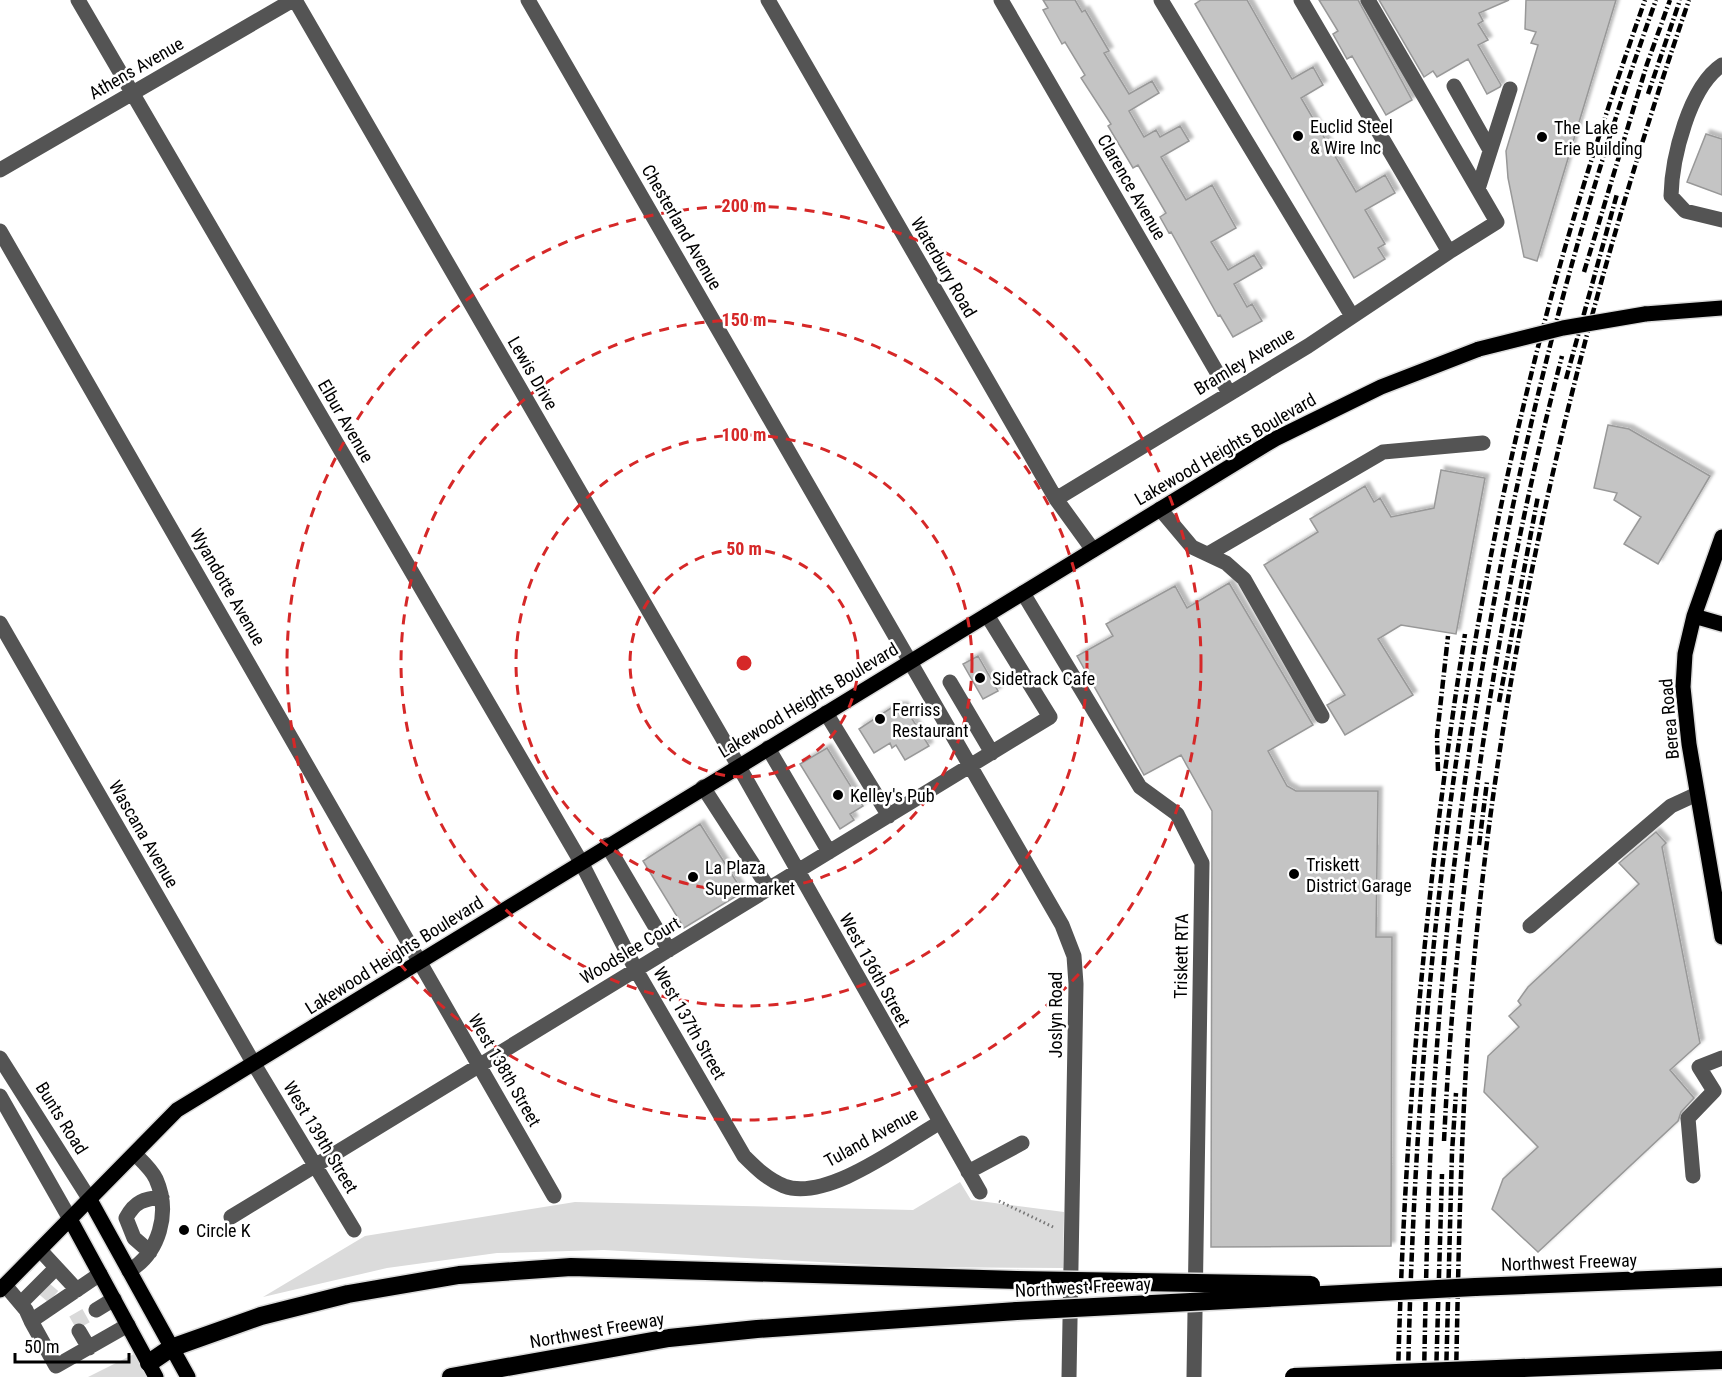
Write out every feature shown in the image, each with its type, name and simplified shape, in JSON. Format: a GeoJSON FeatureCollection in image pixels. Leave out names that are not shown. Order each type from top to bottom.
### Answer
{"type":"FeatureCollection","features":[{"type":"Feature","properties":{"kind":"highway"},"geometry":{"type":"LineString","coordinates":[[152,1370],[171,1348],[261,1316],[326,1299],[459,1275],[571,1268],[1017,1280],[1475,1287]]}},
{"type":"Feature","properties":{"kind":"highway","name":"Northwest Freeway"},"geometry":{"type":"LineString","coordinates":[[451,1377],[669,1338],[757,1329],[1017,1311],[1475,1287],[1722,1277]]}},
{"type":"Feature","properties":{"kind":"highway"},"geometry":{"type":"LineString","coordinates":[[1294,1377],[1722,1359]]}},
{"type":"Feature","properties":{"kind":"main road","name":"Lakewood Heights Boulevard"},"geometry":{"type":"LineString","coordinates":[[3,1288],[177,1110],[422,963],[738,765],[1160,509],[1325,412],[1390,383],[1479,349],[1563,328],[1645,314],[1722,308]]}},
{"type":"Feature","properties":{"kind":"main road","name":"Berea Road"},"geometry":{"type":"LineString","coordinates":[[1722,537],[1694,616],[1685,654],[1683,687],[1697,794],[1719,909],[1722,937]]}},
{"type":"Feature","properties":{"kind":"main road"},"geometry":{"type":"LineString","coordinates":[[1694,616],[1722,624]]}},
{"type":"Feature","properties":{"kind":"main road"},"geometry":{"type":"LineString","coordinates":[[90,1200],[188,1377]]}},
{"type":"Feature","properties":{"kind":"main road"},"geometry":{"type":"LineString","coordinates":[[70,1219],[152,1370]]}},
{"type":"Feature","properties":{"kind":"street","name":"Elbur Avenue"},"geometry":{"type":"LineString","coordinates":[[78,0],[580,862]]}},
{"type":"Feature","properties":{"kind":"street","name":"Athens Avenue"},"geometry":{"type":"LineString","coordinates":[[0,170],[294,0]]}},
{"type":"Feature","properties":{"kind":"street","name":"Lewis Drive"},"geometry":{"type":"LineString","coordinates":[[294,0],[738,765]]}},
{"type":"Feature","properties":{"kind":"street","name":"Chesterland Avenue"},"geometry":{"type":"LineString","coordinates":[[528,0],[910,661]]}},
{"type":"Feature","properties":{"kind":"street","name":"Waterbury Road"},"geometry":{"type":"LineString","coordinates":[[768,0],[1056,498],[1093,550]]}},
{"type":"Feature","properties":{"kind":"street","name":"Clarence Avenue"},"geometry":{"type":"LineString","coordinates":[[1002,0],[1229,393]]}},
{"type":"Feature","properties":{"kind":"street"},"geometry":{"type":"LineString","coordinates":[[1161,0],[1352,316]]}},
{"type":"Feature","properties":{"kind":"street"},"geometry":{"type":"LineString","coordinates":[[1301,0],[1449,252]]}},
{"type":"Feature","properties":{"kind":"street"},"geometry":{"type":"LineString","coordinates":[[1368,0],[1478,189]]}},
{"type":"Feature","properties":{"kind":"street"},"geometry":{"type":"LineString","coordinates":[[1722,65],[1711,72],[1696,94],[1672,171],[1671,196],[1684,211],[1722,220]]}},
{"type":"Feature","properties":{"kind":"street"},"geometry":{"type":"LineString","coordinates":[[1454,86],[1490,150]]}},
{"type":"Feature","properties":{"kind":"street"},"geometry":{"type":"LineString","coordinates":[[1478,189],[1509,89]]}},
{"type":"Feature","properties":{"kind":"street","name":"Bramley Avenue"},"geometry":{"type":"LineString","coordinates":[[1056,498],[1229,393],[1497,222],[1478,189]]}},
{"type":"Feature","properties":{"kind":"street","name":"Wyandotte Avenue"},"geometry":{"type":"LineString","coordinates":[[0,231],[422,963]]}},
{"type":"Feature","properties":{"kind":"street"},"geometry":{"type":"LineString","coordinates":[[1209,554],[1383,452],[1483,443]]}},
{"type":"Feature","properties":{"kind":"street"},"geometry":{"type":"LineString","coordinates":[[1160,509],[1192,547],[1226,563],[1244,579],[1322,716]]}},
{"type":"Feature","properties":{"kind":"street","name":"Triskett RTA"},"geometry":{"type":"LineString","coordinates":[[1023,593],[1140,787],[1176,814],[1202,863],[1194,1377]]}},
{"type":"Feature","properties":{"kind":"street","name":"Woodslee Court"},"geometry":{"type":"LineString","coordinates":[[231,1217],[1050,717],[987,615]]}},
{"type":"Feature","properties":{"kind":"street","name":"Wascana Avenue"},"geometry":{"type":"LineString","coordinates":[[0,623],[254,1064]]}},
{"type":"Feature","properties":{"kind":"street","name":"Joslyn Road"},"geometry":{"type":"LineString","coordinates":[[910,661],[1062,925],[1074,956],[1076,984],[1069,1377]]}},
{"type":"Feature","properties":{"kind":"street"},"geometry":{"type":"LineString","coordinates":[[950,682],[992,753]]}},
{"type":"Feature","properties":{"kind":"street"},"geometry":{"type":"LineString","coordinates":[[826,713],[890,816]]}},
{"type":"Feature","properties":{"kind":"street"},"geometry":{"type":"LineString","coordinates":[[768,748],[829,852]]}},
{"type":"Feature","properties":{"kind":"street","name":"West 136th Street"},"geometry":{"type":"LineString","coordinates":[[738,765],[980,1192]]}},
{"type":"Feature","properties":{"kind":"street"},"geometry":{"type":"LineString","coordinates":[[703,787],[769,889]]}},
{"type":"Feature","properties":{"kind":"street"},"geometry":{"type":"LineString","coordinates":[[1530,926],[1671,806],[1697,794]]}},
{"type":"Feature","properties":{"kind":"street"},"geometry":{"type":"LineString","coordinates":[[607,845],[669,950]]}},
{"type":"Feature","properties":{"kind":"street","name":"West 137th Street"},"geometry":{"type":"LineString","coordinates":[[580,862],[636,970],[744,1156],[763,1175],[786,1187]]}},
{"type":"Feature","properties":{"kind":"street","name":"West 138th Street"},"geometry":{"type":"LineString","coordinates":[[422,963],[554,1196]]}},
{"type":"Feature","properties":{"kind":"street","name":"Bunts Road"},"geometry":{"type":"LineString","coordinates":[[0,1058],[90,1200]]}},
{"type":"Feature","properties":{"kind":"street"},"geometry":{"type":"LineString","coordinates":[[1693,1176],[1688,1118],[1714,1091],[1699,1067],[1722,1058]]}},
{"type":"Feature","properties":{"kind":"street","name":"West 139th Street"},"geometry":{"type":"LineString","coordinates":[[254,1064],[354,1230]]}},
{"type":"Feature","properties":{"kind":"street"},"geometry":{"type":"LineString","coordinates":[[0,1096],[70,1219]]}},
{"type":"Feature","properties":{"kind":"street","name":"Tuland Avenue"},"geometry":{"type":"LineString","coordinates":[[786,1187],[815,1187],[842,1179],[939,1123]]}},
{"type":"Feature","properties":{"kind":"street"},"geometry":{"type":"LineString","coordinates":[[968,1172],[1022,1143]]}},
{"type":"Feature","properties":{"kind":"street"},"geometry":{"type":"LineString","coordinates":[[129,1271],[143,1263],[161,1224],[162,1197],[155,1177],[135,1154]]}},
{"type":"Feature","properties":{"kind":"street"},"geometry":{"type":"LineString","coordinates":[[150,1252],[134,1239],[126,1218],[133,1207],[142,1200],[162,1197]]}},
{"type":"Feature","properties":{"kind":"street"},"geometry":{"type":"LineString","coordinates":[[40,1250],[77,1290]]}},
{"type":"Feature","properties":{"kind":"street"},"geometry":{"type":"LineString","coordinates":[[21,1303],[41,1286],[56,1268]]}},
{"type":"Feature","properties":{"kind":"street"},"geometry":{"type":"LineString","coordinates":[[31,1321],[60,1304],[100,1274]]}},
{"type":"Feature","properties":{"kind":"street"},"geometry":{"type":"LineString","coordinates":[[3,1288],[21,1303],[56,1366],[128,1326]]}},
{"type":"Feature","properties":{"kind":"street"},"geometry":{"type":"LineString","coordinates":[[96,1310],[114,1299]]}},
{"type":"Feature","properties":{"kind":"street"},"geometry":{"type":"LineString","coordinates":[[79,1331],[89,1348]]}},
{"type":"Feature","properties":{"kind":"path"},"geometry":{"type":"LineString","coordinates":[[999,1201],[1053,1227]]}},
{"type":"Feature","properties":{"kind":"shaded area"},"geometry":{"type":"Polygon","coordinates":[[[960,1182],[971,1200],[1064,1212],[1063,1268],[909,1267],[604,1250],[497,1253],[387,1268],[263,1297],[365,1236],[575,1202],[913,1210],[960,1182]]]}},
{"type":"Feature","properties":{"kind":"shaded area"},"geometry":{"type":"Polygon","coordinates":[[[136,1353],[149,1377],[88,1377],[136,1353]]]}},
{"type":"Feature","properties":{"kind":"building"},"geometry":{"type":"Polygon","coordinates":[[[1043,0],[1075,0],[1082,12],[1085,10],[1109,51],[1104,53],[1129,94],[1152,81],[1159,93],[1129,111],[1144,137],[1156,130],[1160,137],[1180,126],[1189,141],[1161,157],[1186,200],[1212,185],[1236,228],[1211,242],[1228,270],[1254,255],[1262,268],[1234,284],[1247,307],[1252,304],[1262,321],[1233,337],[1220,315],[1218,316],[1171,232],[1169,233],[1160,217],[1166,213],[1138,165],[1133,168],[1108,126],[1111,124],[1081,78],[1085,75],[1065,42],[1062,44],[1043,10],[1048,8],[1043,0]]]}},
{"type":"Feature","properties":{"kind":"building","name":"Euclid Steel & Wire Inc"},"geometry":{"type":"Polygon","coordinates":[[[1201,0],[1247,0],[1292,79],[1313,67],[1323,85],[1301,98],[1356,192],[1385,175],[1395,193],[1365,210],[1385,244],[1378,248],[1385,259],[1354,278],[1195,4],[1201,0]]]}},
{"type":"Feature","properties":{"kind":"building"},"geometry":{"type":"Polygon","coordinates":[[[1319,0],[1358,0],[1412,100],[1386,115],[1352,56],[1347,59],[1333,34],[1338,31],[1319,0]]]}},
{"type":"Feature","properties":{"kind":"building"},"geometry":{"type":"Polygon","coordinates":[[[1379,0],[1509,0],[1479,13],[1483,21],[1478,24],[1488,40],[1478,45],[1501,85],[1500,87],[1487,94],[1468,59],[1437,77],[1433,71],[1424,77],[1379,0]]]}},
{"type":"Feature","properties":{"kind":"building","name":"The Lake Erie Building"},"geometry":{"type":"Polygon","coordinates":[[[1526,0],[1616,0],[1537,261],[1524,257],[1508,178],[1506,151],[1538,45],[1531,43],[1536,32],[1525,29],[1526,0]]]}},
{"type":"Feature","properties":{"kind":"building"},"geometry":{"type":"Polygon","coordinates":[[[1706,134],[1722,139],[1722,195],[1687,182],[1706,134]]]}},
{"type":"Feature","properties":{"kind":"building"},"geometry":{"type":"Polygon","coordinates":[[[1608,425],[1629,429],[1710,476],[1658,564],[1624,544],[1641,517],[1614,500],[1617,493],[1594,488],[1608,425]]]}},
{"type":"Feature","properties":{"kind":"building"},"geometry":{"type":"Polygon","coordinates":[[[1441,470],[1485,478],[1456,634],[1401,625],[1378,639],[1413,695],[1345,735],[1327,705],[1345,695],[1264,565],[1318,532],[1310,519],[1365,486],[1374,502],[1380,498],[1391,517],[1434,508],[1441,470]]]}},
{"type":"Feature","properties":{"kind":"building","name":"Triskett District Garage"},"geometry":{"type":"Polygon","coordinates":[[[1229,583],[1313,725],[1268,751],[1287,786],[1296,791],[1378,791],[1376,937],[1392,937],[1391,1246],[1211,1247],[1212,811],[1181,755],[1144,775],[1077,656],[1113,636],[1106,624],[1175,586],[1187,608],[1229,583]]]}},
{"type":"Feature","properties":{"kind":"building","name":"Sidetrack Cafe"},"geometry":{"type":"Polygon","coordinates":[[[978,656],[998,691],[983,699],[963,664],[978,656]]]}},
{"type":"Feature","properties":{"kind":"building"},"geometry":{"type":"Polygon","coordinates":[[[894,706],[904,706],[929,746],[905,760],[896,745],[892,748],[890,743],[874,753],[859,729],[894,706]]]}},
{"type":"Feature","properties":{"kind":"building","name":"Kelley's Pub"},"geometry":{"type":"Polygon","coordinates":[[[827,748],[863,806],[850,814],[854,820],[840,829],[800,764],[827,748]]]}},
{"type":"Feature","properties":{"kind":"building","name":"La Plaza Supermarket"},"geometry":{"type":"Polygon","coordinates":[[[700,824],[743,892],[684,928],[643,861],[700,824]]]}},
{"type":"Feature","properties":{"kind":"building"},"geometry":{"type":"Polygon","coordinates":[[[1656,832],[1666,843],[1662,847],[1700,1043],[1670,1070],[1694,1098],[1681,1112],[1678,1121],[1538,1252],[1492,1209],[1503,1179],[1538,1147],[1484,1092],[1488,1056],[1519,1027],[1509,1016],[1521,1005],[1518,1001],[1528,987],[1639,884],[1619,863],[1656,832]]]}},
{"type":"Feature","properties":{"kind":"tunnel"},"geometry":{"type":"LineString","coordinates":[[42,1287],[55,1298]]}},
{"type":"Feature","properties":{"kind":"tunnel"},"geometry":{"type":"LineString","coordinates":[[73,1323],[96,1310]]}},
{"type":"Feature","properties":{"kind":"railway"},"geometry":{"type":"LineString","coordinates":[[1408,1377],[1412,1250],[1429,997],[1442,871],[1479,619],[1503,495],[1544,324],[1584,184],[1645,0]]}},
{"type":"Feature","properties":{"kind":"railway"},"geometry":{"type":"LineString","coordinates":[[1424,1377],[1429,1188],[1446,937],[1462,801],[1483,665],[1508,530],[1538,395],[1573,262],[1612,130],[1656,0]]}},
{"type":"Feature","properties":{"kind":"railway"},"geometry":{"type":"LineString","coordinates":[[1584,272],[1647,64],[1670,0]]}},
{"type":"Feature","properties":{"kind":"railway"},"geometry":{"type":"LineString","coordinates":[[1648,94],[1680,0]]}},
{"type":"Feature","properties":{"kind":"railway"},"geometry":{"type":"LineString","coordinates":[[1456,1377],[1466,1065],[1487,838],[1505,716],[1527,595],[1582,354],[1614,235],[1689,0]]}},
{"type":"Feature","properties":{"kind":"railway"},"geometry":{"type":"LineString","coordinates":[[1566,379],[1617,194]]}},
{"type":"Feature","properties":{"kind":"railway"},"geometry":{"type":"LineString","coordinates":[[1444,1141],[1458,943],[1483,745],[1517,549],[1562,356]]}},
{"type":"Feature","properties":{"kind":"railway"},"geometry":{"type":"LineString","coordinates":[[1499,702],[1538,496]]}},
{"type":"Feature","properties":{"kind":"railway"},"geometry":{"type":"LineString","coordinates":[[1398,1377],[1406,1190],[1419,1004],[1439,819],[1465,634]]}},
{"type":"Feature","properties":{"kind":"railway"},"geometry":{"type":"LineString","coordinates":[[1438,771],[1437,736],[1448,636]]}},
{"type":"Feature","properties":{"kind":"railway"},"geometry":{"type":"LineString","coordinates":[[1479,845],[1487,782]]}},
{"type":"Feature","properties":{"kind":"railway"},"geometry":{"type":"LineString","coordinates":[[1446,1377],[1452,1152],[1456,1093]]}},
{"type":"Feature","properties":{"kind":"railway"},"geometry":{"type":"LineString","coordinates":[[1436,1377],[1442,1174]]}},
{"type":"Feature","properties":{"kind":"place","name":"Euclid Steel & Wire Inc"},"geometry":{"type":"Point","coordinates":[1298,136]}},
{"type":"Feature","properties":{"kind":"place","name":"The Lake Erie Building"},"geometry":{"type":"Point","coordinates":[1542,137]}},
{"type":"Feature","properties":{"kind":"place","name":"Sidetrack Cafe"},"geometry":{"type":"Point","coordinates":[980,678]}},
{"type":"Feature","properties":{"kind":"place","name":"Ferriss Restaurant"},"geometry":{"type":"Point","coordinates":[880,719]}},
{"type":"Feature","properties":{"kind":"place","name":"Kelley's Pub"},"geometry":{"type":"Point","coordinates":[838,795]}},
{"type":"Feature","properties":{"kind":"place","name":"Triskett District Garage"},"geometry":{"type":"Point","coordinates":[1294,874]}},
{"type":"Feature","properties":{"kind":"place","name":"La Plaza Supermarket"},"geometry":{"type":"Point","coordinates":[693,877]}},
{"type":"Feature","properties":{"kind":"place","name":"Circle K"},"geometry":{"type":"Point","coordinates":[184,1230]}}]}
